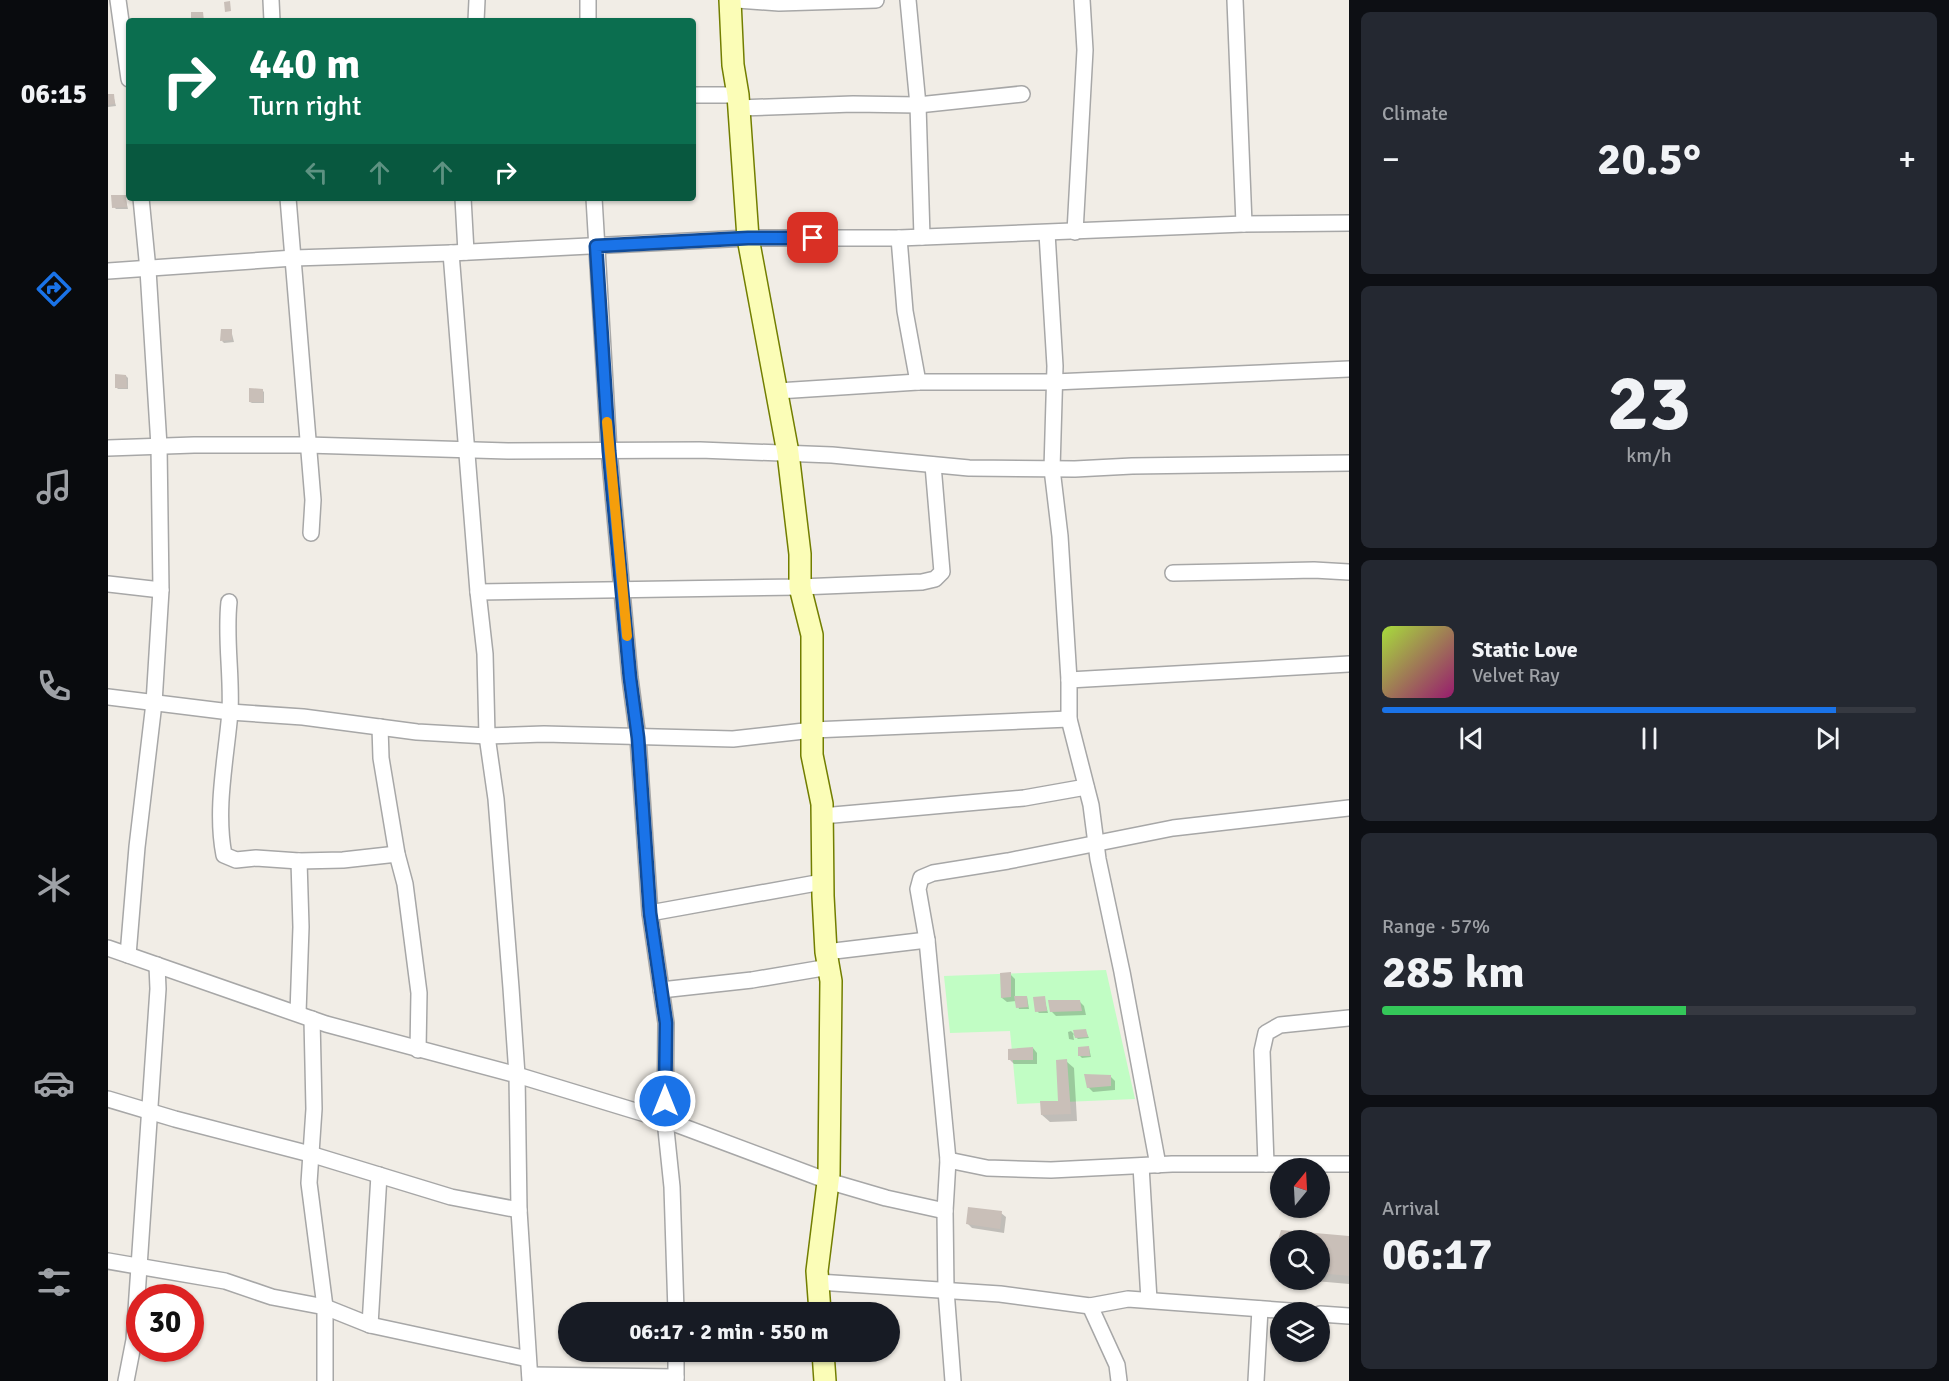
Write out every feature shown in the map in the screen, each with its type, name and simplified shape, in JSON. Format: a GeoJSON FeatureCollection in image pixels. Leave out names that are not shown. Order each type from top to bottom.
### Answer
{"type":"FeatureCollection","features":[{"type":"Feature","properties":{"kind":"main road"},"geometry":{"type":"LineString","coordinates":[[730,0],[733,65],[748,238],[788,453],[800,554],[800,587],[812,635],[812,755],[822,804],[822,882],[827,960],[831,981],[828,1181],[817,1271],[819,1302]]}},
{"type":"Feature","properties":{"kind":"main road"},"geometry":{"type":"LineString","coordinates":[[824,1362],[825,1381]]}},
{"type":"Feature","properties":{"kind":"street"},"geometry":{"type":"LineString","coordinates":[[118,0],[126,57]]}},
{"type":"Feature","properties":{"kind":"street"},"geometry":{"type":"LineString","coordinates":[[271,0],[272,18]]}},
{"type":"Feature","properties":{"kind":"street"},"geometry":{"type":"LineString","coordinates":[[476,18],[477,0]]}},
{"type":"Feature","properties":{"kind":"street"},"geometry":{"type":"LineString","coordinates":[[588,0],[588,18]]}},
{"type":"Feature","properties":{"kind":"street"},"geometry":{"type":"LineString","coordinates":[[737,0],[779,3],[876,0]]}},
{"type":"Feature","properties":{"kind":"street"},"geometry":{"type":"LineString","coordinates":[[908,0],[918,105],[922,237]]}},
{"type":"Feature","properties":{"kind":"street"},"geometry":{"type":"LineString","coordinates":[[1075,232],[1085,50],[1082,0]]}},
{"type":"Feature","properties":{"kind":"street"},"geometry":{"type":"LineString","coordinates":[[1235,0],[1244,224]]}},
{"type":"Feature","properties":{"kind":"street"},"geometry":{"type":"LineString","coordinates":[[696,95],[738,102],[918,105],[1022,94]]}},
{"type":"Feature","properties":{"kind":"street"},"geometry":{"type":"LineString","coordinates":[[128,955],[137,847],[154,703],[161,590],[159,446],[141,201]]}},
{"type":"Feature","properties":{"kind":"street"},"geometry":{"type":"LineString","coordinates":[[288,201],[313,500],[311,533]]}},
{"type":"Feature","properties":{"kind":"street"},"geometry":{"type":"LineString","coordinates":[[463,201],[459,253],[466,449],[485,654],[487,736],[496,799],[517,1075],[519,1210],[530,1378],[676,1379],[676,1362]]}},
{"type":"Feature","properties":{"kind":"street"},"geometry":{"type":"LineString","coordinates":[[594,201],[609,451],[630,678],[638,738],[650,913],[666,1023],[665,1120],[672,1187],[676,1302]]}},
{"type":"Feature","properties":{"kind":"street"},"geometry":{"type":"LineString","coordinates":[[108,271],[294,258],[459,253],[748,238],[899,238],[1244,224],[1349,223]]}},
{"type":"Feature","properties":{"kind":"street"},"geometry":{"type":"LineString","coordinates":[[1047,233],[1054,382],[1052,469],[1060,536],[1069,680],[1069,719],[1091,805],[1096,844],[1158,1165]]}},
{"type":"Feature","properties":{"kind":"street"},"geometry":{"type":"LineString","coordinates":[[899,238],[906,311],[918,382]]}},
{"type":"Feature","properties":{"kind":"street"},"geometry":{"type":"LineString","coordinates":[[777,391],[918,382],[1054,382],[1349,369]]}},
{"type":"Feature","properties":{"kind":"street"},"geometry":{"type":"LineString","coordinates":[[108,448],[307,445],[508,451],[700,450],[832,455],[969,468],[1052,469],[1132,465],[1349,463]]}},
{"type":"Feature","properties":{"kind":"street"},"geometry":{"type":"LineString","coordinates":[[478,592],[800,587],[922,582],[935,579],[942,572],[933,465]]}},
{"type":"Feature","properties":{"kind":"street"},"geometry":{"type":"LineString","coordinates":[[1173,573],[1314,570],[1349,572]]}},
{"type":"Feature","properties":{"kind":"street"},"geometry":{"type":"LineString","coordinates":[[108,585],[161,590]]}},
{"type":"Feature","properties":{"kind":"street"},"geometry":{"type":"LineString","coordinates":[[229,602],[226,623],[230,712],[225,746],[221,814],[224,855],[236,860],[256,858],[299,861],[343,860],[397,854]]}},
{"type":"Feature","properties":{"kind":"street"},"geometry":{"type":"LineString","coordinates":[[1069,680],[1349,664]]}},
{"type":"Feature","properties":{"kind":"street"},"geometry":{"type":"LineString","coordinates":[[108,697],[230,712],[303,717],[417,732],[487,736],[544,734],[733,739],[813,730],[1069,719]]}},
{"type":"Feature","properties":{"kind":"street"},"geometry":{"type":"LineString","coordinates":[[380,727],[381,758],[397,854],[405,884],[419,993],[418,1050]]}},
{"type":"Feature","properties":{"kind":"street"},"geometry":{"type":"LineString","coordinates":[[822,816],[1023,798],[1086,787]]}},
{"type":"Feature","properties":{"kind":"street"},"geometry":{"type":"LineString","coordinates":[[953,1381],[946,1290],[945,1211],[948,1160],[927,940],[918,889],[921,878],[933,873],[1008,861],[1173,828],[1349,808]]}},
{"type":"Feature","properties":{"kind":"street"},"geometry":{"type":"LineString","coordinates":[[299,861],[305,1016],[314,1109],[309,1183],[325,1307],[326,1381]]}},
{"type":"Feature","properties":{"kind":"street"},"geometry":{"type":"LineString","coordinates":[[650,913],[822,882]]}},
{"type":"Feature","properties":{"kind":"street"},"geometry":{"type":"LineString","coordinates":[[662,990],[752,980],[827,960],[927,940]]}},
{"type":"Feature","properties":{"kind":"street"},"geometry":{"type":"LineString","coordinates":[[108,948],[305,1016],[418,1050],[517,1075],[665,1120],[828,1181],[886,1198],[945,1211]]}},
{"type":"Feature","properties":{"kind":"street"},"geometry":{"type":"LineString","coordinates":[[126,1381],[134,1340],[140,1266],[158,965]]}},
{"type":"Feature","properties":{"kind":"street"},"geometry":{"type":"LineString","coordinates":[[1266,1164],[1262,1051],[1266,1033],[1280,1025],[1349,1018]]}},
{"type":"Feature","properties":{"kind":"street"},"geometry":{"type":"LineString","coordinates":[[108,1099],[310,1154],[451,1197],[519,1210]]}},
{"type":"Feature","properties":{"kind":"street"},"geometry":{"type":"LineString","coordinates":[[948,1160],[987,1168],[1040,1170],[1158,1165],[1349,1164]]}},
{"type":"Feature","properties":{"kind":"street"},"geometry":{"type":"LineString","coordinates":[[1141,1166],[1149,1300]]}},
{"type":"Feature","properties":{"kind":"street"},"geometry":{"type":"LineString","coordinates":[[370,1325],[379,1175]]}},
{"type":"Feature","properties":{"kind":"street"},"geometry":{"type":"LineString","coordinates":[[108,1261],[225,1281],[272,1297],[325,1307],[370,1325],[528,1359]]}},
{"type":"Feature","properties":{"kind":"street"},"geometry":{"type":"LineString","coordinates":[[818,1281],[1000,1294],[1090,1306],[1128,1299],[1270,1310]]}},
{"type":"Feature","properties":{"kind":"street"},"geometry":{"type":"LineString","coordinates":[[1090,1306],[1117,1365],[1119,1381]]}},
{"type":"Feature","properties":{"kind":"street"},"geometry":{"type":"LineString","coordinates":[[1256,1381],[1260,1309]]}},
{"type":"Feature","properties":{"kind":"street"},"geometry":{"type":"LineString","coordinates":[[1330,1315],[1349,1316]]}},
{"type":"Feature","properties":{"kind":"green space"},"geometry":{"type":"Polygon","coordinates":[[[1106,970],[1135,1099],[1017,1104],[1010,1031],[950,1033],[944,976],[1106,970]]]}},
{"type":"Feature","properties":{"kind":"building"},"geometry":{"type":"Polygon","coordinates":[[[230,1],[231,11],[225,12],[224,2],[230,1]]]}},
{"type":"Feature","properties":{"kind":"building"},"geometry":{"type":"Polygon","coordinates":[[[191,12],[203,12],[204,18],[191,18],[191,12]]]}},
{"type":"Feature","properties":{"kind":"building"},"geometry":{"type":"Polygon","coordinates":[[[108,94],[114,94],[115,104],[108,105],[108,94]]]}},
{"type":"Feature","properties":{"kind":"building"},"geometry":{"type":"Polygon","coordinates":[[[111,195],[126,195],[127,207],[112,208],[111,195]]]}},
{"type":"Feature","properties":{"kind":"building"},"geometry":{"type":"Polygon","coordinates":[[[221,329],[232,329],[232,340],[220,341],[221,329]]]}},
{"type":"Feature","properties":{"kind":"building"},"geometry":{"type":"Polygon","coordinates":[[[115,374],[126,375],[127,388],[115,388],[115,374]]]}},
{"type":"Feature","properties":{"kind":"building"},"geometry":{"type":"Polygon","coordinates":[[[249,388],[263,389],[263,402],[249,402],[249,388]]]}},
{"type":"Feature","properties":{"kind":"building"},"geometry":{"type":"Polygon","coordinates":[[[1011,972],[1011,997],[1001,998],[1000,973],[1011,972]]]}},
{"type":"Feature","properties":{"kind":"building"},"geometry":{"type":"Polygon","coordinates":[[[1014,996],[1027,996],[1028,1007],[1016,1008],[1014,996]]]}},
{"type":"Feature","properties":{"kind":"building"},"geometry":{"type":"Polygon","coordinates":[[[1045,996],[1047,1011],[1035,1012],[1033,997],[1045,996]]]}},
{"type":"Feature","properties":{"kind":"building"},"geometry":{"type":"Polygon","coordinates":[[[1048,1000],[1080,1000],[1082,1011],[1050,1012],[1048,1000]]]}},
{"type":"Feature","properties":{"kind":"building"},"geometry":{"type":"Polygon","coordinates":[[[1086,1029],[1088,1037],[1075,1038],[1073,1030],[1086,1029]]]}},
{"type":"Feature","properties":{"kind":"building"},"geometry":{"type":"Polygon","coordinates":[[[1089,1046],[1090,1056],[1078,1056],[1078,1047],[1089,1046]]]}},
{"type":"Feature","properties":{"kind":"building"},"geometry":{"type":"Polygon","coordinates":[[[1033,1047],[1033,1060],[1008,1060],[1008,1049],[1033,1047]]]}},
{"type":"Feature","properties":{"kind":"building"},"geometry":{"type":"Polygon","coordinates":[[[1067,1059],[1071,1114],[1041,1115],[1040,1101],[1058,1101],[1056,1060],[1067,1059]]]}},
{"type":"Feature","properties":{"kind":"building"},"geometry":{"type":"Polygon","coordinates":[[[1084,1074],[1111,1075],[1111,1086],[1087,1088],[1084,1074]]]}},
{"type":"Feature","properties":{"kind":"building"},"geometry":{"type":"Polygon","coordinates":[[[968,1207],[1002,1211],[1000,1229],[966,1224],[968,1207]]]}},
{"type":"Feature","properties":{"kind":"building"},"geometry":{"type":"Polygon","coordinates":[[[1330,1234],[1349,1236],[1349,1276],[1330,1274],[1330,1234]]]}},
{"type":"Feature","properties":{"kind":"slow traffic"},"geometry":{"type":"LineString","coordinates":[[607,422],[627,636]]}},
{"type":"Feature","properties":{"kind":"route"},"geometry":{"type":"LineString","coordinates":[[665,1101],[666,1023],[650,913],[638,738],[630,678],[609,451],[596,246],[748,238],[813,238]]}}]}
